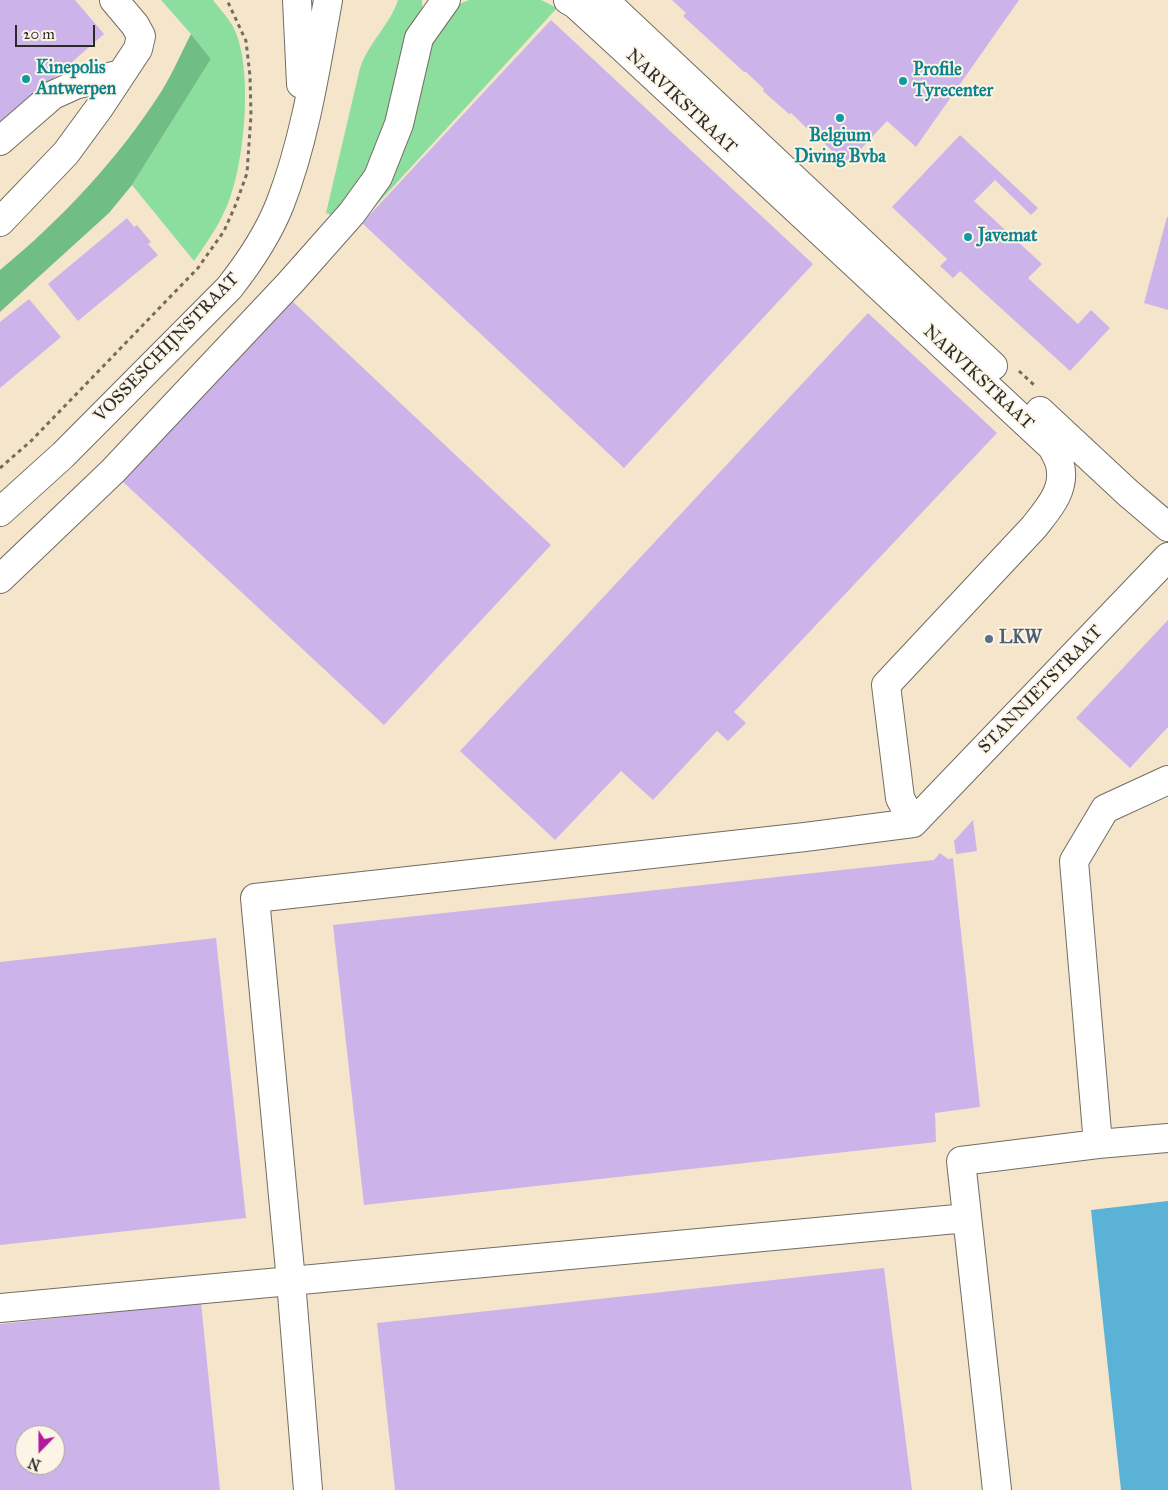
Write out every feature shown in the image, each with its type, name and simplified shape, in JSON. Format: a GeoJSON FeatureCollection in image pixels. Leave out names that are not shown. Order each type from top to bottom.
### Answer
{"type":"FeatureCollection","features":[{"type":"Feature","properties":{"kind":"street"},"geometry":{"type":"LineString","coordinates":[[0,222],[66,153],[138,49],[140,36],[135,25],[114,0]]}},
{"type":"Feature","properties":{"kind":"street","name":"VOSSESCHIJNSTRAAT"},"geometry":{"type":"LineString","coordinates":[[297,0],[303,128]]}},
{"type":"Feature","properties":{"kind":"street","name":"VOSSESCHIJNSTRAAT"},"geometry":{"type":"LineString","coordinates":[[0,512],[63,455],[229,288],[250,261],[280,205],[294,163],[303,128],[328,0]]}},
{"type":"Feature","properties":{"kind":"street"},"geometry":{"type":"LineString","coordinates":[[0,578],[113,471],[290,284],[352,213],[378,177],[399,124],[419,38],[446,0]]}},
{"type":"Feature","properties":{"kind":"street","name":"NARVIKSTRAAT"},"geometry":{"type":"LineString","coordinates":[[604,0],[1114,480],[1168,527]]}},
{"type":"Feature","properties":{"kind":"street","name":"NARVIKSTRAAT"},"geometry":{"type":"LineString","coordinates":[[572,2],[1052,447],[1060,465],[1061,486],[1050,506],[1034,527],[886,685],[900,798],[913,823]]}},
{"type":"Feature","properties":{"kind":"street"},"geometry":{"type":"LineString","coordinates":[[0,140],[53,95],[75,86],[122,74]]}},
{"type":"Feature","properties":{"kind":"street","name":"STANNIETSTRAAT"},"geometry":{"type":"LineString","coordinates":[[913,823],[1168,557]]}},
{"type":"Feature","properties":{"kind":"street"},"geometry":{"type":"LineString","coordinates":[[1098,1144],[1074,861],[1105,809],[1168,780]]}},
{"type":"Feature","properties":{"kind":"street"},"geometry":{"type":"LineString","coordinates":[[308,1490],[291,1281],[255,898],[805,837],[913,823]]}},
{"type":"Feature","properties":{"kind":"street"},"geometry":{"type":"LineString","coordinates":[[997,1490],[961,1160],[1168,1138]]}},
{"type":"Feature","properties":{"kind":"street"},"geometry":{"type":"LineString","coordinates":[[0,1308],[967,1218]]}},
{"type":"Feature","properties":{"kind":"path"},"geometry":{"type":"LineString","coordinates":[[0,468],[38,435],[192,275],[224,231],[247,173],[251,115],[250,76],[246,41],[227,0]]}},
{"type":"Feature","properties":{"kind":"green space"},"geometry":{"type":"Polygon","coordinates":[[[161,0],[213,0],[232,25],[239,41],[243,62],[245,110],[240,159],[235,181],[223,215],[194,261],[132,185],[211,59],[161,0]]]}},
{"type":"Feature","properties":{"kind":"green space"},"geometry":{"type":"Polygon","coordinates":[[[398,0],[422,0],[425,48],[457,5],[469,0],[541,0],[557,8],[358,225],[326,213],[360,68],[398,0]]]}},
{"type":"Feature","properties":{"kind":"green space"},"geometry":{"type":"Polygon","coordinates":[[[191,34],[211,59],[132,185],[109,213],[0,312],[0,270],[67,209],[108,164],[161,92],[191,34]]]}},
{"type":"Feature","properties":{"kind":"water"},"geometry":{"type":"Polygon","coordinates":[[[1168,1201],[1168,1490],[1121,1490],[1091,1210],[1168,1201]]]}},
{"type":"Feature","properties":{"kind":"building","name":"Kinepolis Antwerpen"},"geometry":{"type":"Polygon","coordinates":[[[0,0],[75,0],[104,34],[0,125],[0,0]]]}},
{"type":"Feature","properties":{"kind":"building","name":"Profile Tyrecenter"},"geometry":{"type":"Polygon","coordinates":[[[672,0],[1019,0],[916,147],[887,121],[846,165],[819,138],[763,91],[764,89],[746,72],[683,16],[686,13],[672,0]]]}},
{"type":"Feature","properties":{"kind":"building"},"geometry":{"type":"Polygon","coordinates":[[[551,20],[813,264],[624,468],[362,223],[551,20]]]}},
{"type":"Feature","properties":{"kind":"building","name":"Javemat"},"geometry":{"type":"Polygon","coordinates":[[[960,135],[1038,208],[1031,215],[995,180],[974,201],[1042,264],[1028,278],[1078,324],[1091,310],[1110,328],[1070,371],[960,271],[953,278],[940,266],[947,259],[892,207],[960,135]]]}},
{"type":"Feature","properties":{"kind":"building"},"geometry":{"type":"Polygon","coordinates":[[[1168,217],[1168,310],[1144,303],[1168,217]]]}},
{"type":"Feature","properties":{"kind":"building"},"geometry":{"type":"Polygon","coordinates":[[[127,218],[134,227],[137,225],[151,242],[148,244],[158,255],[78,321],[48,284],[127,218]]]}},
{"type":"Feature","properties":{"kind":"building"},"geometry":{"type":"Polygon","coordinates":[[[29,299],[61,337],[0,388],[0,322],[29,299]]]}},
{"type":"Feature","properties":{"kind":"building"},"geometry":{"type":"Polygon","coordinates":[[[290,299],[551,545],[384,725],[121,480],[290,299]]]}},
{"type":"Feature","properties":{"kind":"building"},"geometry":{"type":"Polygon","coordinates":[[[868,313],[997,433],[734,712],[746,723],[728,741],[717,731],[653,800],[621,771],[555,840],[460,751],[868,313]]]}},
{"type":"Feature","properties":{"kind":"building"},"geometry":{"type":"Polygon","coordinates":[[[1168,620],[1168,727],[1130,768],[1076,718],[1168,620]]]}},
{"type":"Feature","properties":{"kind":"building"},"geometry":{"type":"Polygon","coordinates":[[[973,820],[977,851],[956,854],[954,841],[973,820]]]}},
{"type":"Feature","properties":{"kind":"building"},"geometry":{"type":"Polygon","coordinates":[[[940,853],[948,859],[953,858],[980,1107],[935,1113],[936,1142],[364,1205],[333,925],[934,860],[940,853]]]}},
{"type":"Feature","properties":{"kind":"building"},"geometry":{"type":"Polygon","coordinates":[[[216,938],[246,1218],[0,1245],[0,962],[216,938]]]}},
{"type":"Feature","properties":{"kind":"building"},"geometry":{"type":"Polygon","coordinates":[[[884,1268],[912,1490],[395,1490],[377,1323],[884,1268]]]}},
{"type":"Feature","properties":{"kind":"building"},"geometry":{"type":"Polygon","coordinates":[[[201,1303],[220,1490],[0,1490],[0,1324],[201,1303]]]}},
{"type":"Feature","properties":{"kind":"place","name":"Kinepolis Antwerpen"},"geometry":{"type":"Point","coordinates":[26,79]}},
{"type":"Feature","properties":{"kind":"place","name":"Profile Tyrecenter"},"geometry":{"type":"Point","coordinates":[903,81]}},
{"type":"Feature","properties":{"kind":"place","name":"Belgium Diving Bvba"},"geometry":{"type":"Point","coordinates":[840,118]}},
{"type":"Feature","properties":{"kind":"place","name":"Javemat"},"geometry":{"type":"Point","coordinates":[968,237]}},
{"type":"Feature","properties":{"kind":"place","name":"LKW"},"geometry":{"type":"Point","coordinates":[989,639]}}]}
